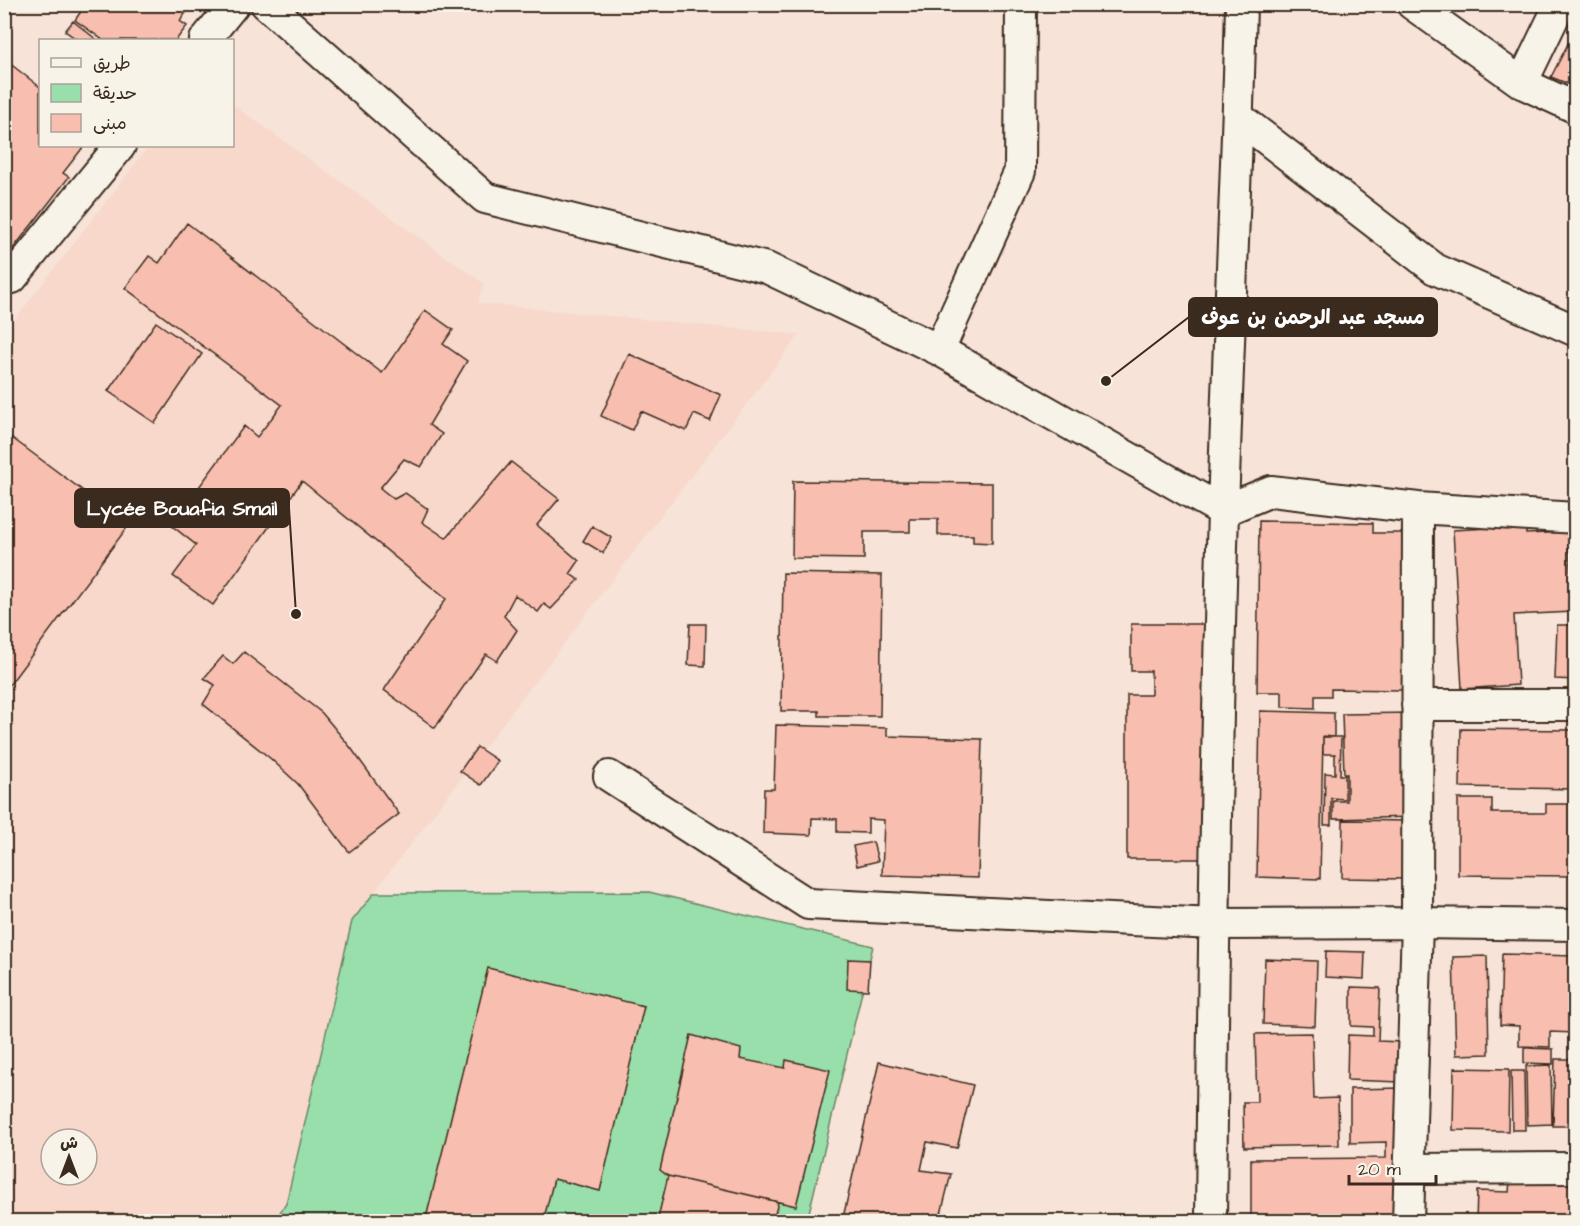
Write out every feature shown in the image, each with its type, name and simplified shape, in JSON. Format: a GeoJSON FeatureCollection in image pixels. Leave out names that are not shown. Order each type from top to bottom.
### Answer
{"type":"FeatureCollection","features":[{"type":"Feature","properties":{"kind":"street"},"geometry":{"type":"LineString","coordinates":[[206,39],[234,4]]}},
{"type":"Feature","properties":{"kind":"street"},"geometry":{"type":"LineString","coordinates":[[266,4],[485,198],[767,268],[939,350],[1223,511]]}},
{"type":"Feature","properties":{"kind":"street"},"geometry":{"type":"LineString","coordinates":[[939,350],[1020,171],[1021,4]]}},
{"type":"Feature","properties":{"kind":"street"},"geometry":{"type":"LineString","coordinates":[[1211,1221],[1214,924],[1223,511],[1241,4]]}},
{"type":"Feature","properties":{"kind":"street"},"geometry":{"type":"LineString","coordinates":[[1412,4],[1522,83],[1575,108]]}},
{"type":"Feature","properties":{"kind":"street"},"geometry":{"type":"LineString","coordinates":[[1522,83],[1560,4]]}},
{"type":"Feature","properties":{"kind":"street"},"geometry":{"type":"LineString","coordinates":[[1238,117],[1435,269],[1575,331]]}},
{"type":"Feature","properties":{"kind":"street"},"geometry":{"type":"LineString","coordinates":[[7,279],[119,147]]}},
{"type":"Feature","properties":{"kind":"street"},"geometry":{"type":"LineString","coordinates":[[1223,511],[1271,491],[1418,508],[1575,518]]}},
{"type":"Feature","properties":{"kind":"street"},"geometry":{"type":"LineString","coordinates":[[1408,1221],[1416,923],[1418,508]]}},
{"type":"Feature","properties":{"kind":"street"},"geometry":{"type":"LineString","coordinates":[[1417,705],[1575,705]]}},
{"type":"Feature","properties":{"kind":"street"},"geometry":{"type":"LineString","coordinates":[[609,776],[808,904],[1214,924],[1575,925]]}},
{"type":"Feature","properties":{"kind":"street"},"geometry":{"type":"LineString","coordinates":[[1409,1169],[1575,1168]]}},
{"type":"Feature","properties":{"kind":"shaded area"},"geometry":{"type":"Polygon","coordinates":[[[234,106],[483,283],[478,303],[799,335],[352,921],[286,1204],[273,1221],[5,1221],[4,334],[148,147],[234,147],[234,106]]]}},
{"type":"Feature","properties":{"kind":"green space"},"geometry":{"type":"Polygon","coordinates":[[[649,892],[873,946],[807,1221],[273,1222],[286,1204],[352,921],[374,893],[649,892]]]}},
{"type":"Feature","properties":{"kind":"building"},"geometry":{"type":"Polygon","coordinates":[[[86,4],[192,4],[180,21],[187,26],[177,39],[102,39],[75,20],[86,4]]]}},
{"type":"Feature","properties":{"kind":"building"},"geometry":{"type":"Polygon","coordinates":[[[73,21],[96,39],[77,39],[65,31],[73,21]]]}},
{"type":"Feature","properties":{"kind":"building"},"geometry":{"type":"Polygon","coordinates":[[[1576,28],[1576,87],[1551,77],[1576,28]]]}},
{"type":"Feature","properties":{"kind":"building"},"geometry":{"type":"Polygon","coordinates":[[[4,59],[39,86],[39,147],[83,147],[63,173],[69,177],[5,259],[4,59]]]}},
{"type":"Feature","properties":{"kind":"building"},"geometry":{"type":"Polygon","coordinates":[[[187,223],[382,373],[425,310],[453,330],[443,344],[467,361],[429,425],[442,434],[421,467],[404,459],[380,488],[394,499],[405,493],[428,509],[422,522],[446,538],[511,462],[559,499],[537,525],[579,561],[570,574],[579,580],[551,609],[544,604],[538,612],[515,595],[504,616],[517,630],[497,661],[486,654],[435,728],[384,690],[446,599],[302,481],[213,605],[173,576],[196,545],[171,525],[244,426],[257,437],[282,405],[125,288],[149,256],[159,263],[187,223]]]}},
{"type":"Feature","properties":{"kind":"building"},"geometry":{"type":"Polygon","coordinates":[[[156,322],[202,354],[155,423],[108,391],[156,322]]]}},
{"type":"Feature","properties":{"kind":"building"},"geometry":{"type":"Polygon","coordinates":[[[629,354],[721,395],[710,421],[694,414],[686,431],[641,411],[632,430],[601,416],[629,354]]]}},
{"type":"Feature","properties":{"kind":"building"},"geometry":{"type":"Polygon","coordinates":[[[4,432],[129,525],[4,692],[4,432]]]}},
{"type":"Feature","properties":{"kind":"building"},"geometry":{"type":"Polygon","coordinates":[[[793,481],[992,483],[992,543],[973,542],[973,535],[938,535],[938,519],[910,519],[910,532],[864,532],[864,559],[792,558],[793,481]]]}},
{"type":"Feature","properties":{"kind":"building"},"geometry":{"type":"Polygon","coordinates":[[[1259,521],[1373,523],[1373,533],[1405,533],[1404,690],[1331,689],[1331,696],[1315,696],[1315,708],[1282,707],[1282,692],[1257,692],[1259,521]]]}},
{"type":"Feature","properties":{"kind":"building"},"geometry":{"type":"Polygon","coordinates":[[[592,526],[612,538],[603,553],[583,541],[592,526]]]}},
{"type":"Feature","properties":{"kind":"building"},"geometry":{"type":"Polygon","coordinates":[[[1526,526],[1526,534],[1568,532],[1573,612],[1514,615],[1518,685],[1462,689],[1453,530],[1526,526]]]}},
{"type":"Feature","properties":{"kind":"building"},"geometry":{"type":"Polygon","coordinates":[[[783,573],[882,575],[880,716],[819,716],[819,711],[781,711],[783,573]]]}},
{"type":"Feature","properties":{"kind":"building"},"geometry":{"type":"Polygon","coordinates":[[[690,624],[706,624],[705,666],[688,665],[690,624]]]}},
{"type":"Feature","properties":{"kind":"building"},"geometry":{"type":"Polygon","coordinates":[[[1131,624],[1205,624],[1205,859],[1127,859],[1127,695],[1151,695],[1151,671],[1131,671],[1131,624]]]}},
{"type":"Feature","properties":{"kind":"building"},"geometry":{"type":"Polygon","coordinates":[[[1557,625],[1576,625],[1576,680],[1555,679],[1557,625]]]}},
{"type":"Feature","properties":{"kind":"building"},"geometry":{"type":"Polygon","coordinates":[[[244,652],[322,713],[351,748],[399,814],[349,852],[298,784],[203,704],[215,685],[204,678],[223,656],[233,664],[244,652]]]}},
{"type":"Feature","properties":{"kind":"building"},"geometry":{"type":"Polygon","coordinates":[[[1260,711],[1334,713],[1334,737],[1323,736],[1320,879],[1257,877],[1260,711]]]}},
{"type":"Feature","properties":{"kind":"building"},"geometry":{"type":"Polygon","coordinates":[[[1411,713],[1413,817],[1333,819],[1333,801],[1347,801],[1342,714],[1411,713]]]}},
{"type":"Feature","properties":{"kind":"building"},"geometry":{"type":"Polygon","coordinates":[[[776,725],[887,728],[887,736],[982,739],[978,878],[882,875],[884,820],[868,819],[868,833],[837,832],[837,819],[812,818],[811,835],[763,833],[764,789],[774,789],[776,725]]]}},
{"type":"Feature","properties":{"kind":"building"},"geometry":{"type":"Polygon","coordinates":[[[1461,729],[1576,730],[1576,789],[1460,787],[1461,729]]]}},
{"type":"Feature","properties":{"kind":"building"},"geometry":{"type":"Polygon","coordinates":[[[1323,737],[1341,737],[1340,775],[1345,775],[1345,799],[1331,798],[1331,825],[1324,825],[1325,773],[1335,774],[1335,754],[1323,754],[1323,737]]]}},
{"type":"Feature","properties":{"kind":"building"},"geometry":{"type":"Polygon","coordinates":[[[477,747],[498,761],[481,785],[460,771],[477,747]]]}},
{"type":"Feature","properties":{"kind":"building"},"geometry":{"type":"Polygon","coordinates":[[[1458,799],[1492,799],[1492,813],[1546,813],[1546,804],[1576,804],[1576,876],[1458,875],[1458,799]]]}},
{"type":"Feature","properties":{"kind":"building"},"geometry":{"type":"Polygon","coordinates":[[[1343,820],[1407,821],[1406,879],[1342,878],[1343,820]]]}},
{"type":"Feature","properties":{"kind":"building"},"geometry":{"type":"Polygon","coordinates":[[[873,842],[878,861],[857,866],[853,846],[873,842]]]}},
{"type":"Feature","properties":{"kind":"building"},"geometry":{"type":"Polygon","coordinates":[[[1326,951],[1365,952],[1364,979],[1325,977],[1326,951]]]}},
{"type":"Feature","properties":{"kind":"building"},"geometry":{"type":"Polygon","coordinates":[[[1502,954],[1576,956],[1576,1033],[1550,1032],[1550,1047],[1519,1046],[1519,1026],[1500,1025],[1502,954]]]}},
{"type":"Feature","properties":{"kind":"building"},"geometry":{"type":"Polygon","coordinates":[[[1487,956],[1489,1054],[1456,1055],[1453,957],[1487,956]]]}},
{"type":"Feature","properties":{"kind":"building"},"geometry":{"type":"Polygon","coordinates":[[[848,959],[870,960],[868,990],[847,989],[848,959]]]}},
{"type":"Feature","properties":{"kind":"building"},"geometry":{"type":"Polygon","coordinates":[[[1265,959],[1317,961],[1315,1026],[1263,1024],[1265,959]]]}},
{"type":"Feature","properties":{"kind":"building"},"geometry":{"type":"Polygon","coordinates":[[[488,968],[644,1006],[600,1191],[554,1179],[543,1222],[425,1222],[488,968]]]}},
{"type":"Feature","properties":{"kind":"building"},"geometry":{"type":"Polygon","coordinates":[[[1351,987],[1380,988],[1378,1041],[1402,1042],[1401,1082],[1347,1080],[1348,1035],[1373,1036],[1373,1027],[1351,1026],[1351,987]]]}},
{"type":"Feature","properties":{"kind":"building"},"geometry":{"type":"Polygon","coordinates":[[[1312,1033],[1314,1099],[1338,1098],[1339,1145],[1244,1147],[1243,1102],[1257,1102],[1255,1034],[1312,1033]]]}},
{"type":"Feature","properties":{"kind":"building"},"geometry":{"type":"Polygon","coordinates":[[[691,1035],[741,1049],[740,1059],[785,1068],[786,1060],[830,1070],[796,1206],[668,1176],[660,1170],[691,1035]]]}},
{"type":"Feature","properties":{"kind":"building"},"geometry":{"type":"Polygon","coordinates":[[[1524,1048],[1553,1049],[1553,1064],[1524,1063],[1524,1048]]]}},
{"type":"Feature","properties":{"kind":"building"},"geometry":{"type":"Polygon","coordinates":[[[1555,1059],[1576,1059],[1576,1126],[1553,1126],[1555,1059]]]}},
{"type":"Feature","properties":{"kind":"building"},"geometry":{"type":"Polygon","coordinates":[[[879,1062],[973,1085],[957,1148],[927,1142],[921,1170],[951,1174],[939,1222],[842,1222],[879,1062]]]}},
{"type":"Feature","properties":{"kind":"building"},"geometry":{"type":"Polygon","coordinates":[[[1551,1065],[1552,1124],[1527,1125],[1526,1066],[1551,1065]]]}},
{"type":"Feature","properties":{"kind":"building"},"geometry":{"type":"Polygon","coordinates":[[[1454,1068],[1509,1069],[1508,1131],[1453,1130],[1454,1068]]]}},
{"type":"Feature","properties":{"kind":"building"},"geometry":{"type":"Polygon","coordinates":[[[1511,1071],[1524,1071],[1525,1130],[1512,1130],[1511,1071]]]}},
{"type":"Feature","properties":{"kind":"building"},"geometry":{"type":"Polygon","coordinates":[[[1404,1088],[1402,1219],[1251,1222],[1251,1159],[1386,1158],[1386,1142],[1350,1143],[1350,1089],[1404,1088]]]}},
{"type":"Feature","properties":{"kind":"building"},"geometry":{"type":"Polygon","coordinates":[[[668,1176],[778,1202],[773,1222],[657,1222],[668,1176]]]}},
{"type":"Feature","properties":{"kind":"building"},"geometry":{"type":"Polygon","coordinates":[[[1510,1181],[1576,1183],[1576,1222],[1476,1222],[1477,1191],[1509,1192],[1510,1181]]]}},
{"type":"Feature","properties":{"kind":"place","name":"مسجد عبد الرحمن بن عوف"},"geometry":{"type":"Point","coordinates":[1106,381]}},
{"type":"Feature","properties":{"kind":"place","name":"Lycée Bouafia Smail"},"geometry":{"type":"Point","coordinates":[296,614]}}]}
